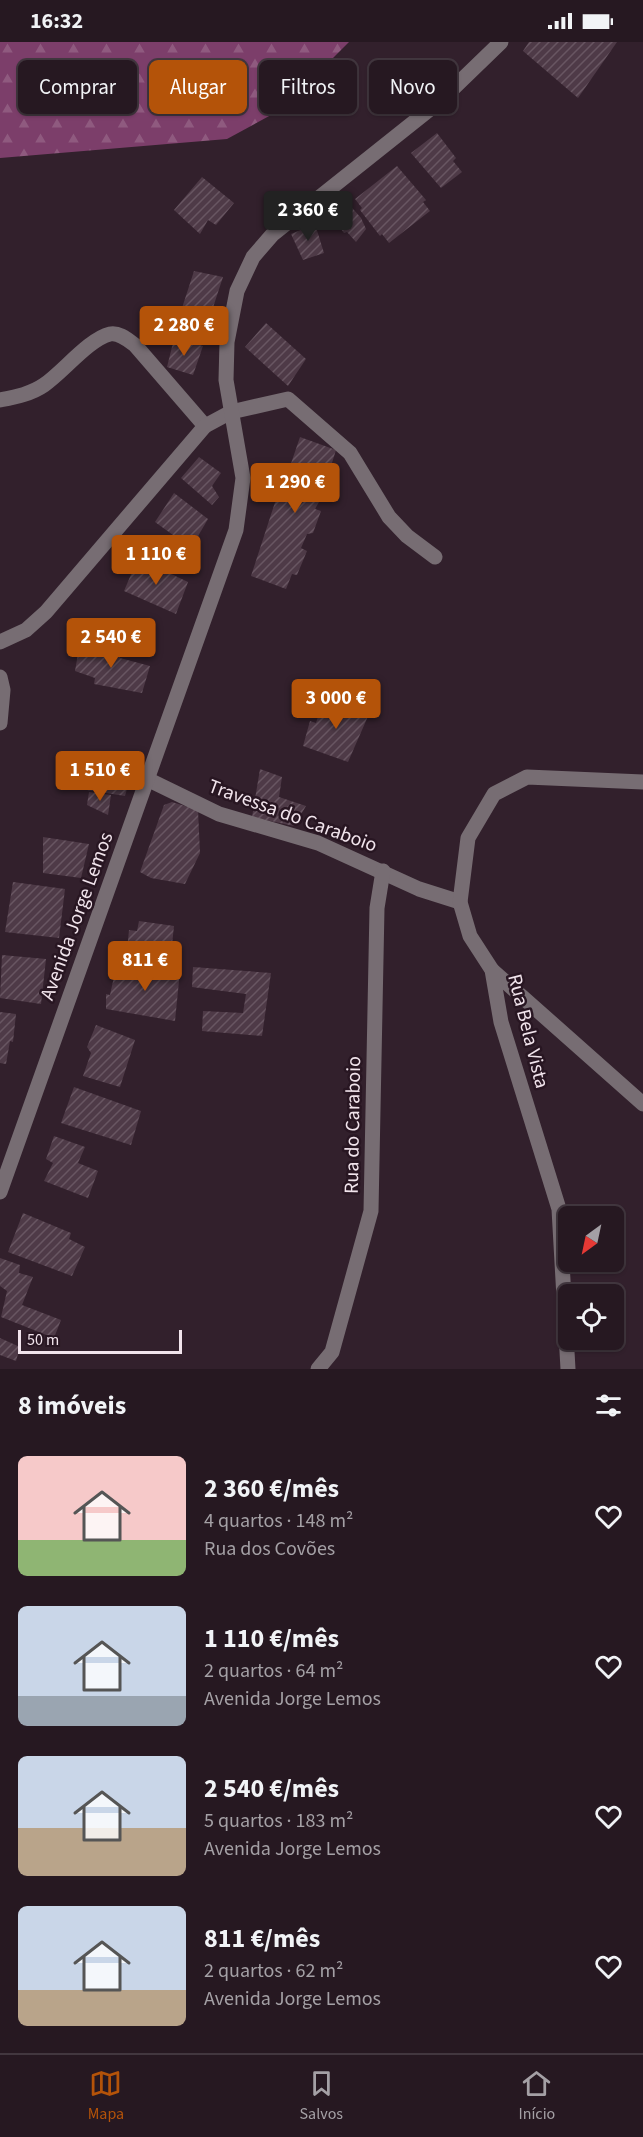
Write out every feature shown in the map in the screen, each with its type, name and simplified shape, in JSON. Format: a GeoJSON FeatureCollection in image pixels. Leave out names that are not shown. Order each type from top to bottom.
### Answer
{"type":"FeatureCollection","features":[{"type":"Feature","properties":{"kind":"street","name":"Avenida Jorge Lemos"},"geometry":{"type":"LineString","coordinates":[[0,1192],[236,530],[243,478],[226,380],[228,342],[237,291],[253,257],[272,236],[439,102],[501,42]]}},
{"type":"Feature","properties":{"kind":"street"},"geometry":{"type":"LineString","coordinates":[[0,400],[23,395],[42,386],[98,340],[111,334],[122,336],[135,345],[205,426]]}},
{"type":"Feature","properties":{"kind":"street"},"geometry":{"type":"LineString","coordinates":[[0,642],[26,630],[46,612],[205,426],[231,412],[288,399],[350,453],[389,517],[407,536],[435,557]]}},
{"type":"Feature","properties":{"kind":"street"},"geometry":{"type":"LineString","coordinates":[[0,677],[3,690],[0,723]]}},
{"type":"Feature","properties":{"kind":"street","name":"Rua Bela Vista"},"geometry":{"type":"LineString","coordinates":[[568,1369],[559,1209],[501,1022],[492,970],[470,936],[460,902],[468,838],[494,794],[527,777],[643,782]]}},
{"type":"Feature","properties":{"kind":"street","name":"Travessa do Caraboio"},"geometry":{"type":"LineString","coordinates":[[147,779],[219,814],[318,843],[419,889],[460,902]]}},
{"type":"Feature","properties":{"kind":"street","name":"Rua do Caraboio"},"geometry":{"type":"LineString","coordinates":[[318,1369],[332,1352],[372,1211],[377,908],[383,871]]}},
{"type":"Feature","properties":{"kind":"street"},"geometry":{"type":"LineString","coordinates":[[492,970],[643,1104]]}},
{"type":"Feature","properties":{"kind":"green space"},"geometry":{"type":"Polygon","coordinates":[[[0,42],[349,42],[331,60],[259,60],[259,114],[273,114],[227,139],[0,158],[0,42]]]}},
{"type":"Feature","properties":{"kind":"building"},"geometry":{"type":"Polygon","coordinates":[[[529,42],[617,42],[578,98],[523,51],[529,42]]]}},
{"type":"Feature","properties":{"kind":"building"},"geometry":{"type":"Polygon","coordinates":[[[437,133],[456,158],[453,161],[462,172],[441,188],[411,153],[437,133]]]}},
{"type":"Feature","properties":{"kind":"building"},"geometry":{"type":"Polygon","coordinates":[[[397,166],[426,200],[423,202],[430,211],[389,243],[382,234],[380,236],[360,210],[362,208],[355,199],[397,166]]]}},
{"type":"Feature","properties":{"kind":"building"},"geometry":{"type":"Polygon","coordinates":[[[202,177],[234,203],[216,225],[208,220],[200,234],[174,210],[202,177]]]}},
{"type":"Feature","properties":{"kind":"building"},"geometry":{"type":"Polygon","coordinates":[[[347,202],[361,218],[366,229],[356,242],[347,232],[344,233],[330,215],[347,202]]]}},
{"type":"Feature","properties":{"kind":"building"},"geometry":{"type":"Polygon","coordinates":[[[315,224],[324,253],[303,260],[291,234],[315,224]]]}},
{"type":"Feature","properties":{"kind":"building"},"geometry":{"type":"Polygon","coordinates":[[[194,271],[223,277],[202,341],[180,334],[186,309],[182,308],[194,271]]]}},
{"type":"Feature","properties":{"kind":"building"},"geometry":{"type":"Polygon","coordinates":[[[266,323],[306,359],[288,386],[245,347],[266,323]]]}},
{"type":"Feature","properties":{"kind":"building"},"geometry":{"type":"Polygon","coordinates":[[[174,339],[203,346],[193,375],[167,367],[174,339]]]}},
{"type":"Feature","properties":{"kind":"building"},"geometry":{"type":"Polygon","coordinates":[[[300,437],[336,450],[331,466],[336,470],[327,493],[322,491],[320,499],[288,489],[319,502],[315,509],[321,511],[313,533],[307,534],[301,548],[307,551],[297,575],[292,574],[286,589],[251,576],[280,487],[283,487],[300,437]]]}},
{"type":"Feature","properties":{"kind":"building"},"geometry":{"type":"Polygon","coordinates":[[[199,457],[221,473],[212,486],[219,497],[212,505],[181,478],[199,457]]]}},
{"type":"Feature","properties":{"kind":"building"},"geometry":{"type":"Polygon","coordinates":[[[174,493],[208,519],[191,548],[155,522],[174,493]]]}},
{"type":"Feature","properties":{"kind":"building"},"geometry":{"type":"Polygon","coordinates":[[[138,558],[188,582],[176,614],[124,591],[138,558]]]}},
{"type":"Feature","properties":{"kind":"building"},"geometry":{"type":"Polygon","coordinates":[[[80,642],[121,652],[120,658],[150,666],[142,693],[94,684],[95,678],[75,671],[80,642]]]}},
{"type":"Feature","properties":{"kind":"building"},"geometry":{"type":"Polygon","coordinates":[[[324,697],[369,714],[348,762],[303,746],[310,721],[316,723],[324,697]]]}},
{"type":"Feature","properties":{"kind":"building"},"geometry":{"type":"Polygon","coordinates":[[[71,761],[132,771],[125,796],[68,787],[71,761]]]}},
{"type":"Feature","properties":{"kind":"building"},"geometry":{"type":"Polygon","coordinates":[[[260,769],[282,777],[279,797],[306,806],[294,826],[252,817],[260,769]]]}},
{"type":"Feature","properties":{"kind":"building"},"geometry":{"type":"Polygon","coordinates":[[[89,792],[111,795],[108,815],[87,805],[89,792]]]}},
{"type":"Feature","properties":{"kind":"building"},"geometry":{"type":"Polygon","coordinates":[[[172,802],[198,810],[200,853],[185,884],[151,878],[140,872],[164,805],[172,802]]]}},
{"type":"Feature","properties":{"kind":"building"},"geometry":{"type":"Polygon","coordinates":[[[43,837],[89,844],[81,878],[43,873],[43,837]]]}},
{"type":"Feature","properties":{"kind":"building"},"geometry":{"type":"Polygon","coordinates":[[[13,882],[65,889],[59,938],[5,932],[13,882]]]}},
{"type":"Feature","properties":{"kind":"building"},"geometry":{"type":"Polygon","coordinates":[[[139,921],[174,926],[171,954],[127,950],[129,930],[137,931],[139,921]]]}},
{"type":"Feature","properties":{"kind":"building"},"geometry":{"type":"Polygon","coordinates":[[[2,955],[46,959],[41,1004],[0,998],[2,955]]]}},
{"type":"Feature","properties":{"kind":"building"},"geometry":{"type":"Polygon","coordinates":[[[117,963],[180,971],[175,1021],[106,1009],[106,994],[110,995],[117,963]]]}},
{"type":"Feature","properties":{"kind":"building"},"geometry":{"type":"Polygon","coordinates":[[[193,967],[271,973],[262,1036],[202,1031],[203,1011],[243,1013],[246,994],[192,987],[193,967]]]}},
{"type":"Feature","properties":{"kind":"building"},"geometry":{"type":"Polygon","coordinates":[[[0,1012],[16,1014],[13,1042],[10,1041],[6,1064],[0,1063],[0,1012]]]}},
{"type":"Feature","properties":{"kind":"building"},"geometry":{"type":"Polygon","coordinates":[[[96,1025],[135,1040],[120,1087],[83,1076],[91,1053],[87,1047],[96,1025]]]}},
{"type":"Feature","properties":{"kind":"building"},"geometry":{"type":"Polygon","coordinates":[[[74,1087],[141,1111],[131,1145],[61,1123],[74,1087]]]}},
{"type":"Feature","properties":{"kind":"building"},"geometry":{"type":"Polygon","coordinates":[[[54,1136],[85,1147],[78,1163],[98,1171],[88,1198],[44,1181],[53,1163],[46,1159],[54,1136]]]}},
{"type":"Feature","properties":{"kind":"building"},"geometry":{"type":"Polygon","coordinates":[[[23,1213],[71,1233],[69,1239],[85,1247],[72,1276],[8,1252],[23,1213]]]}},
{"type":"Feature","properties":{"kind":"building"},"geometry":{"type":"Polygon","coordinates":[[[0,1258],[20,1265],[19,1273],[33,1277],[22,1305],[61,1320],[54,1338],[1,1317],[7,1291],[0,1286],[0,1258]]]}},
{"type":"Feature","properties":{"kind":"building"},"geometry":{"type":"Polygon","coordinates":[[[0,1338],[20,1347],[16,1361],[0,1355],[0,1338]]]}}]}
